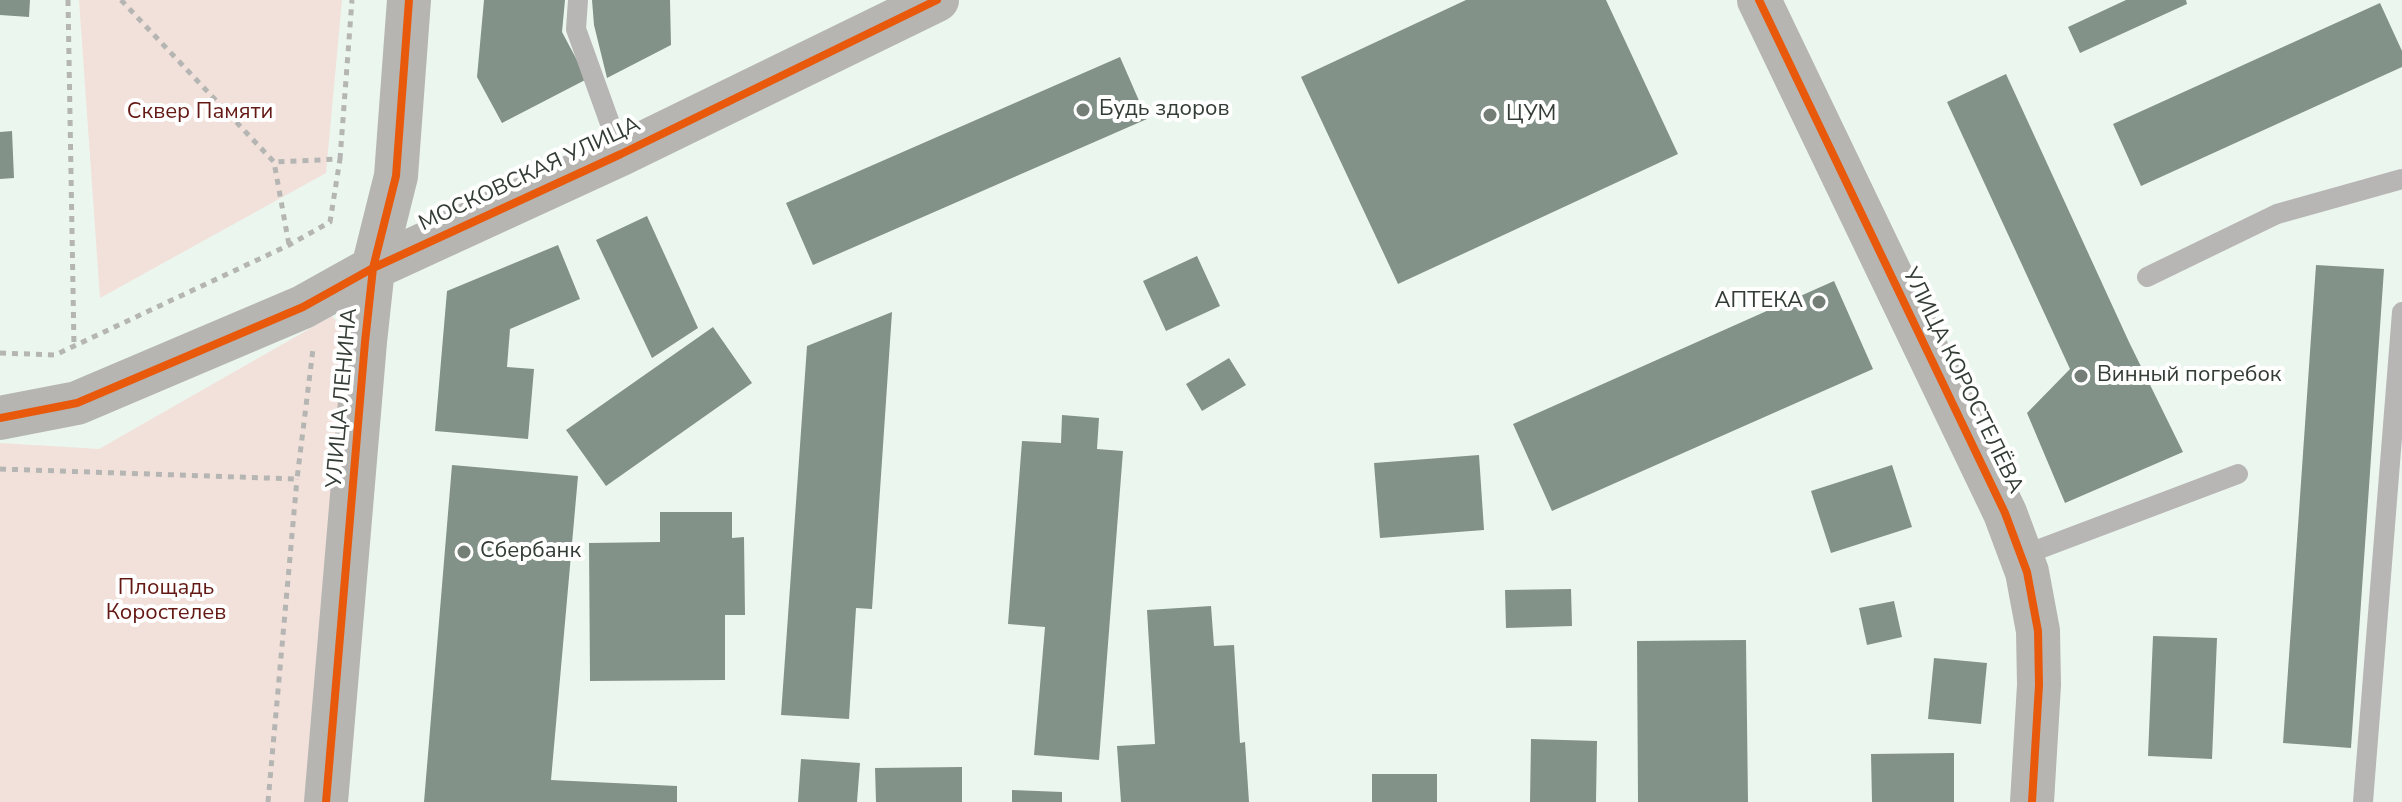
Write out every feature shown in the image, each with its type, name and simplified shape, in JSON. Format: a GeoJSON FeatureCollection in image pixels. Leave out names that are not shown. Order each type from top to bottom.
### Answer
{"type":"FeatureCollection","features":[{"type":"Feature","properties":{"kind":"street","name":"УЛИЦА ЛЕНИНА"},"geometry":{"type":"LineString","coordinates":[[326,802],[373,268],[396,176],[409,0]]}},
{"type":"Feature","properties":{"kind":"street","name":"МОСКОВСКАЯ УЛИЦА"},"geometry":{"type":"LineString","coordinates":[[0,418],[77,403],[303,307],[373,268],[621,154],[937,0]]}},
{"type":"Feature","properties":{"kind":"street","name":"УЛИЦА КОРОСТЕЛЁВА"},"geometry":{"type":"LineString","coordinates":[[1759,0],[2005,513],[2027,572],[2038,631],[2039,685],[2032,802]]}},
{"type":"Feature","properties":{"kind":"lane"},"geometry":{"type":"LineString","coordinates":[[578,0],[576,29],[621,154]]}},
{"type":"Feature","properties":{"kind":"lane"},"geometry":{"type":"LineString","coordinates":[[2147,277],[2277,214],[2402,179]]}},
{"type":"Feature","properties":{"kind":"lane"},"geometry":{"type":"LineString","coordinates":[[2363,802],[2402,312]]}},
{"type":"Feature","properties":{"kind":"lane"},"geometry":{"type":"LineString","coordinates":[[2021,556],[2238,474]]}},
{"type":"Feature","properties":{"kind":"path"},"geometry":{"type":"LineString","coordinates":[[68,0],[74,346]]}},
{"type":"Feature","properties":{"kind":"path"},"geometry":{"type":"LineString","coordinates":[[121,0],[274,162],[289,245]]}},
{"type":"Feature","properties":{"kind":"path"},"geometry":{"type":"LineString","coordinates":[[0,353],[55,355],[289,245],[330,222],[340,159],[352,0]]}},
{"type":"Feature","properties":{"kind":"path"},"geometry":{"type":"LineString","coordinates":[[274,162],[340,159]]}},
{"type":"Feature","properties":{"kind":"path"},"geometry":{"type":"LineString","coordinates":[[268,802],[297,479],[313,349]]}},
{"type":"Feature","properties":{"kind":"path"},"geometry":{"type":"LineString","coordinates":[[0,469],[297,479]]}},
{"type":"Feature","properties":{"kind":"green space","name":"Сквер Памяти"},"geometry":{"type":"Polygon","coordinates":[[[79,0],[342,0],[326,173],[100,298],[79,0]]]}},
{"type":"Feature","properties":{"kind":"green space","name":"Площадь Коростелев"},"geometry":{"type":"Polygon","coordinates":[[[332,316],[353,340],[315,802],[0,802],[0,443],[99,449],[332,316]]]}},
{"type":"Feature","properties":{"kind":"building"},"geometry":{"type":"Polygon","coordinates":[[[0,0],[30,0],[29,17],[0,15],[0,0]]]}},
{"type":"Feature","properties":{"kind":"building"},"geometry":{"type":"Polygon","coordinates":[[[484,0],[565,0],[562,32],[587,79],[502,123],[477,77],[484,0]]]}},
{"type":"Feature","properties":{"kind":"building"},"geometry":{"type":"Polygon","coordinates":[[[592,0],[670,0],[671,45],[607,78],[594,25],[592,0]]]}},
{"type":"Feature","properties":{"kind":"building","name":"ЦУМ"},"geometry":{"type":"Polygon","coordinates":[[[1466,0],[1606,0],[1678,154],[1398,284],[1301,77],[1466,0]]]}},
{"type":"Feature","properties":{"kind":"building"},"geometry":{"type":"Polygon","coordinates":[[[2126,0],[2186,0],[2187,4],[2080,53],[2068,27],[2126,0]]]}},
{"type":"Feature","properties":{"kind":"building"},"geometry":{"type":"Polygon","coordinates":[[[2380,3],[2402,51],[2402,67],[2141,186],[2113,124],[2380,3]]]}},
{"type":"Feature","properties":{"kind":"building"},"geometry":{"type":"Polygon","coordinates":[[[1120,57],[1147,119],[813,265],[786,203],[1120,57]]]}},
{"type":"Feature","properties":{"kind":"building"},"geometry":{"type":"Polygon","coordinates":[[[2006,74],[2183,452],[2065,503],[2027,413],[2070,369],[1947,102],[2006,74]]]}},
{"type":"Feature","properties":{"kind":"building"},"geometry":{"type":"Polygon","coordinates":[[[12,131],[14,178],[0,179],[0,132],[12,131]]]}},
{"type":"Feature","properties":{"kind":"building"},"geometry":{"type":"Polygon","coordinates":[[[647,216],[698,328],[652,358],[596,240],[647,216]]]}},
{"type":"Feature","properties":{"kind":"building"},"geometry":{"type":"Polygon","coordinates":[[[558,245],[580,299],[510,329],[507,367],[534,369],[528,439],[435,431],[447,291],[558,245]]]}},
{"type":"Feature","properties":{"kind":"building"},"geometry":{"type":"Polygon","coordinates":[[[1197,256],[1220,306],[1166,331],[1143,281],[1197,256]]]}},
{"type":"Feature","properties":{"kind":"building"},"geometry":{"type":"Polygon","coordinates":[[[2316,265],[2384,269],[2351,748],[2283,743],[2316,265]]]}},
{"type":"Feature","properties":{"kind":"building"},"geometry":{"type":"Polygon","coordinates":[[[1834,281],[1873,369],[1552,511],[1513,424],[1834,281]]]}},
{"type":"Feature","properties":{"kind":"building"},"geometry":{"type":"Polygon","coordinates":[[[892,312],[872,609],[856,608],[849,719],[781,715],[807,346],[892,312]]]}},
{"type":"Feature","properties":{"kind":"building"},"geometry":{"type":"Polygon","coordinates":[[[713,327],[752,383],[606,486],[566,430],[713,327]]]}},
{"type":"Feature","properties":{"kind":"building"},"geometry":{"type":"Polygon","coordinates":[[[1229,358],[1246,385],[1202,411],[1186,384],[1229,358]]]}},
{"type":"Feature","properties":{"kind":"building"},"geometry":{"type":"Polygon","coordinates":[[[1062,415],[1099,418],[1097,449],[1123,451],[1099,760],[1034,755],[1045,627],[1008,624],[1022,441],[1061,443],[1062,415]]]}},
{"type":"Feature","properties":{"kind":"building"},"geometry":{"type":"Polygon","coordinates":[[[1479,455],[1484,530],[1380,538],[1374,463],[1479,455]]]}},
{"type":"Feature","properties":{"kind":"building"},"geometry":{"type":"Polygon","coordinates":[[[452,465],[578,476],[551,780],[677,786],[677,802],[424,802],[452,465]]]}},
{"type":"Feature","properties":{"kind":"building"},"geometry":{"type":"Polygon","coordinates":[[[1892,465],[1912,527],[1831,553],[1811,491],[1892,465]]]}},
{"type":"Feature","properties":{"kind":"building"},"geometry":{"type":"Polygon","coordinates":[[[660,512],[732,512],[732,538],[744,537],[745,615],[725,615],[725,680],[590,681],[589,543],[660,542],[660,512]]]}},
{"type":"Feature","properties":{"kind":"building"},"geometry":{"type":"Polygon","coordinates":[[[1571,589],[1572,626],[1506,628],[1505,590],[1571,589]]]}},
{"type":"Feature","properties":{"kind":"building"},"geometry":{"type":"Polygon","coordinates":[[[1894,601],[1902,637],[1867,645],[1859,608],[1894,601]]]}},
{"type":"Feature","properties":{"kind":"building"},"geometry":{"type":"Polygon","coordinates":[[[1211,606],[1214,646],[1234,645],[1240,743],[1245,742],[1249,802],[1121,802],[1117,746],[1155,744],[1147,610],[1211,606]]]}},
{"type":"Feature","properties":{"kind":"building"},"geometry":{"type":"Polygon","coordinates":[[[2153,636],[2217,638],[2212,759],[2148,756],[2153,636]]]}},
{"type":"Feature","properties":{"kind":"building"},"geometry":{"type":"Polygon","coordinates":[[[1746,640],[1748,802],[1638,802],[1637,641],[1746,640]]]}},
{"type":"Feature","properties":{"kind":"building"},"geometry":{"type":"Polygon","coordinates":[[[1934,658],[1987,663],[1981,724],[1928,719],[1934,658]]]}},
{"type":"Feature","properties":{"kind":"building"},"geometry":{"type":"Polygon","coordinates":[[[1531,739],[1597,741],[1596,802],[1530,802],[1531,739]]]}},
{"type":"Feature","properties":{"kind":"building"},"geometry":{"type":"Polygon","coordinates":[[[1954,753],[1954,802],[1872,802],[1871,754],[1954,753]]]}},
{"type":"Feature","properties":{"kind":"building"},"geometry":{"type":"Polygon","coordinates":[[[801,759],[860,763],[857,802],[798,802],[801,759]]]}},
{"type":"Feature","properties":{"kind":"building"},"geometry":{"type":"Polygon","coordinates":[[[962,767],[962,802],[876,802],[875,768],[962,767]]]}},
{"type":"Feature","properties":{"kind":"building"},"geometry":{"type":"Polygon","coordinates":[[[1372,774],[1437,774],[1437,802],[1372,802],[1372,774]]]}},
{"type":"Feature","properties":{"kind":"building"},"geometry":{"type":"Polygon","coordinates":[[[1012,790],[1062,792],[1062,802],[1012,802],[1012,790]]]}},
{"type":"Feature","properties":{"kind":"cycle path"},"geometry":{"type":"LineString","coordinates":[[326,802],[365,342],[373,268],[396,176],[409,0]]}},
{"type":"Feature","properties":{"kind":"cycle path"},"geometry":{"type":"LineString","coordinates":[[0,418],[77,403],[303,307],[373,268],[621,154],[937,0]]}},
{"type":"Feature","properties":{"kind":"cycle path"},"geometry":{"type":"LineString","coordinates":[[1759,0],[2005,513],[2027,572],[2038,631],[2039,685],[2032,802]]}},
{"type":"Feature","properties":{"kind":"place","name":"Будь здоров"},"geometry":{"type":"Point","coordinates":[1083,110]}},
{"type":"Feature","properties":{"kind":"place","name":"ЦУМ"},"geometry":{"type":"Point","coordinates":[1490,115]}},
{"type":"Feature","properties":{"kind":"place","name":"АПТЕКА"},"geometry":{"type":"Point","coordinates":[1819,302]}},
{"type":"Feature","properties":{"kind":"place","name":"Винный погребок"},"geometry":{"type":"Point","coordinates":[2081,376]}},
{"type":"Feature","properties":{"kind":"place","name":"Сбербанк"},"geometry":{"type":"Point","coordinates":[464,552]}}]}
